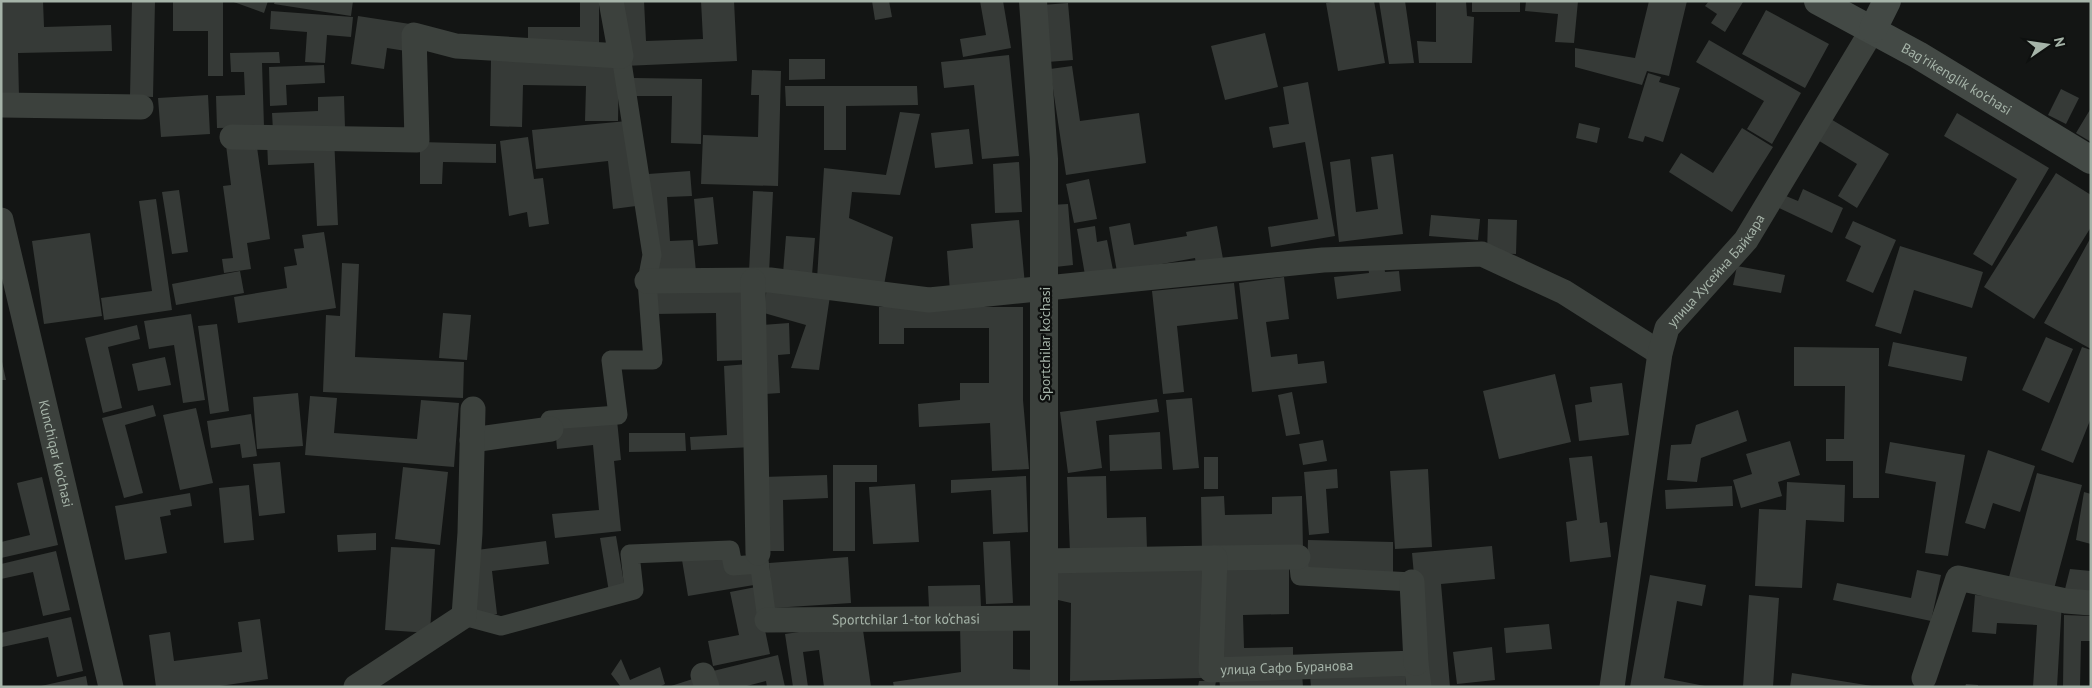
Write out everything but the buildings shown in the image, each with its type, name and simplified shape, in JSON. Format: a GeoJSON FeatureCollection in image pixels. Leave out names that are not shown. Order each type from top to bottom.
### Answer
{"type":"FeatureCollection","features":[{"type":"Feature","properties":{"kind":"main road","name":"Bag'rikenglik ko'chasi"},"geometry":{"type":"LineString","coordinates":[[1818,1],[1873,29],[2091,160]]}},
{"type":"Feature","properties":{"kind":"main road"},"geometry":{"type":"LineString","coordinates":[[1873,29],[1887,1]]}},
{"type":"Feature","properties":{"kind":"street"},"geometry":{"type":"LineString","coordinates":[[472,440],[550,429],[550,420],[618,415],[611,360],[652,360],[647,281],[652,255],[611,1]]}},
{"type":"Feature","properties":{"kind":"street","name":"Sportchilar ko‘chasi"},"geometry":{"type":"LineString","coordinates":[[1033,1],[1044,158],[1044,687]]}},
{"type":"Feature","properties":{"kind":"street","name":"улица Хусейна Байкара"},"geometry":{"type":"LineString","coordinates":[[1612,687],[1660,353],[1667,328],[1746,240],[1873,29]]}},
{"type":"Feature","properties":{"kind":"street"},"geometry":{"type":"LineString","coordinates":[[232,137],[417,140],[414,34],[456,46],[621,56]]}},
{"type":"Feature","properties":{"kind":"street"},"geometry":{"type":"LineString","coordinates":[[1,104],[141,107]]}},
{"type":"Feature","properties":{"kind":"street","name":"Kunchiqar ko'chasi"},"geometry":{"type":"LineString","coordinates":[[1,220],[112,687]]}},
{"type":"Feature","properties":{"kind":"street"},"geometry":{"type":"LineString","coordinates":[[647,281],[770,280],[929,300],[1324,260],[1482,254],[1564,292],[1660,353]]}},
{"type":"Feature","properties":{"kind":"street"},"geometry":{"type":"LineString","coordinates":[[753,280],[759,558],[767,620]]}},
{"type":"Feature","properties":{"kind":"street"},"geometry":{"type":"LineString","coordinates":[[464,616],[470,533],[473,409]]}},
{"type":"Feature","properties":{"kind":"street"},"geometry":{"type":"LineString","coordinates":[[356,687],[464,616],[500,626],[634,590],[630,554],[730,550],[733,566],[759,558]]}},
{"type":"Feature","properties":{"kind":"street","name":"улица Сафо Буранова"},"geometry":{"type":"LineString","coordinates":[[1045,561],[1298,556],[1300,576],[1412,582],[1417,675],[1211,670],[1216,558]]}},
{"type":"Feature","properties":{"kind":"street"},"geometry":{"type":"LineString","coordinates":[[1924,678],[1958,578],[2066,601],[2091,604]]}},
{"type":"Feature","properties":{"kind":"street","name":"Sportchilar 1-tor ko‘chasi"},"geometry":{"type":"LineString","coordinates":[[767,620],[1045,618]]}}]}
